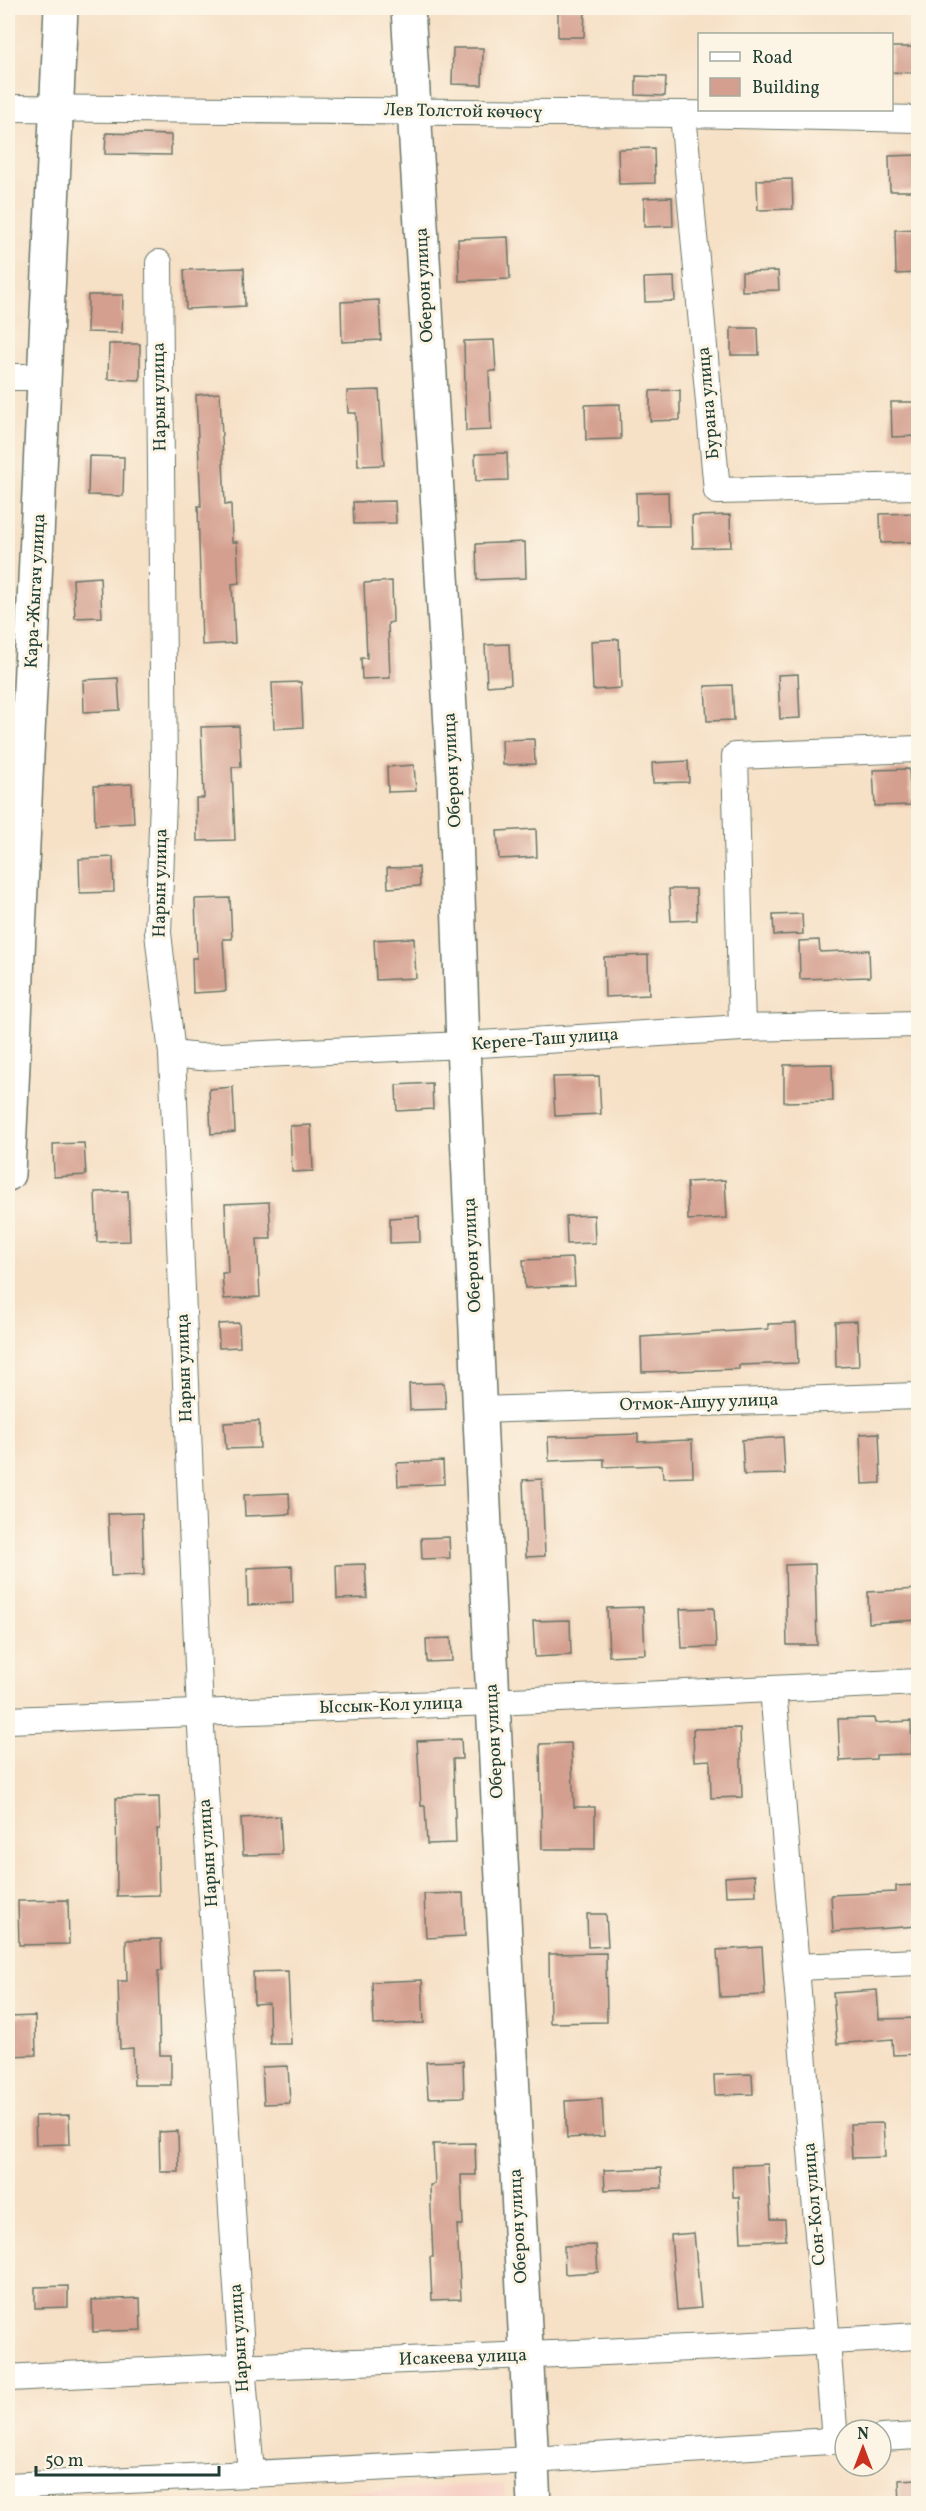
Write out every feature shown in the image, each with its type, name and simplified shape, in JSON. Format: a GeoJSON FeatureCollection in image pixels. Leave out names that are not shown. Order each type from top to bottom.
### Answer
{"type":"FeatureCollection","features":[{"type":"Feature","properties":{"kind":"street","name":"Кара-Жыгач улица"},"geometry":{"type":"LineString","coordinates":[[8,1174],[15,871],[46,377],[61,8]]}},
{"type":"Feature","properties":{"kind":"street","name":"Оберон улица"},"geometry":{"type":"LineString","coordinates":[[408,8],[454,776],[463,1045],[493,1702],[534,2504]]}},
{"type":"Feature","properties":{"kind":"street","name":"Лев Толстой көчөсү"},"geometry":{"type":"LineString","coordinates":[[8,108],[683,114],[918,119]]}},
{"type":"Feature","properties":{"kind":"street","name":"Бурана улица"},"geometry":{"type":"LineString","coordinates":[[683,114],[717,492],[918,486]]}},
{"type":"Feature","properties":{"kind":"street","name":"Нарын улица"},"geometry":{"type":"LineString","coordinates":[[159,263],[164,774],[158,933],[172,1054],[200,1713],[251,2473]]}},
{"type":"Feature","properties":{"kind":"street"},"geometry":{"type":"LineString","coordinates":[[8,377],[46,377]]}},
{"type":"Feature","properties":{"kind":"street"},"geometry":{"type":"LineString","coordinates":[[742,1028],[735,756],[918,749]]}},
{"type":"Feature","properties":{"kind":"street","name":"Кереге-Таш улица"},"geometry":{"type":"LineString","coordinates":[[172,1054],[200,1058],[742,1028],[918,1024]]}},
{"type":"Feature","properties":{"kind":"street","name":"Отмок-Ашуу улица"},"geometry":{"type":"LineString","coordinates":[[480,1410],[918,1396]]}},
{"type":"Feature","properties":{"kind":"street","name":"Ыссык-Кол улица"},"geometry":{"type":"LineString","coordinates":[[8,1720],[493,1702],[918,1682]]}},
{"type":"Feature","properties":{"kind":"street","name":"Сон-Кол улица"},"geometry":{"type":"LineString","coordinates":[[773,1689],[827,2342],[837,2418]]}},
{"type":"Feature","properties":{"kind":"street"},"geometry":{"type":"LineString","coordinates":[[796,1967],[918,1962]]}},
{"type":"Feature","properties":{"kind":"street","name":"Исакеева улица"},"geometry":{"type":"LineString","coordinates":[[8,2378],[242,2365],[525,2356],[918,2336]]}},
{"type":"Feature","properties":{"kind":"street"},"geometry":{"type":"LineString","coordinates":[[893,2437],[918,2436]]}},
{"type":"Feature","properties":{"kind":"street"},"geometry":{"type":"LineString","coordinates":[[8,2486],[532,2460],[833,2440]]}},
{"type":"Feature","properties":{"kind":"shaded area"},"geometry":{"type":"Polygon","coordinates":[[[504,2484],[505,2503],[142,2503],[504,2484]]]}},
{"type":"Feature","properties":{"kind":"building"},"geometry":{"type":"Polygon","coordinates":[[[558,8],[585,8],[584,37],[558,37],[558,8]]]}},
{"type":"Feature","properties":{"kind":"building"},"geometry":{"type":"Polygon","coordinates":[[[893,47],[915,47],[914,73],[893,72],[893,47]]]}},
{"type":"Feature","properties":{"kind":"building"},"geometry":{"type":"Polygon","coordinates":[[[453,48],[483,48],[482,85],[452,84],[453,48]]]}},
{"type":"Feature","properties":{"kind":"building"},"geometry":{"type":"Polygon","coordinates":[[[636,76],[666,77],[665,96],[636,95],[636,76]]]}},
{"type":"Feature","properties":{"kind":"building"},"geometry":{"type":"Polygon","coordinates":[[[106,133],[171,135],[171,155],[105,154],[106,133]]]}},
{"type":"Feature","properties":{"kind":"building"},"geometry":{"type":"Polygon","coordinates":[[[654,148],[655,183],[619,184],[618,149],[654,148]]]}},
{"type":"Feature","properties":{"kind":"building"},"geometry":{"type":"Polygon","coordinates":[[[918,155],[918,191],[890,191],[889,156],[918,155]]]}},
{"type":"Feature","properties":{"kind":"building"},"geometry":{"type":"Polygon","coordinates":[[[792,179],[793,209],[758,210],[757,180],[792,179]]]}},
{"type":"Feature","properties":{"kind":"building"},"geometry":{"type":"Polygon","coordinates":[[[672,197],[673,226],[644,227],[644,198],[672,197]]]}},
{"type":"Feature","properties":{"kind":"building"},"geometry":{"type":"Polygon","coordinates":[[[918,229],[918,273],[896,274],[895,230],[918,229]]]}},
{"type":"Feature","properties":{"kind":"building"},"geometry":{"type":"Polygon","coordinates":[[[508,237],[510,279],[459,281],[458,239],[508,237]]]}},
{"type":"Feature","properties":{"kind":"building"},"geometry":{"type":"Polygon","coordinates":[[[244,268],[245,306],[186,309],[184,270],[244,268]]]}},
{"type":"Feature","properties":{"kind":"building"},"geometry":{"type":"Polygon","coordinates":[[[778,271],[779,290],[742,291],[742,272],[778,271]]]}},
{"type":"Feature","properties":{"kind":"building"},"geometry":{"type":"Polygon","coordinates":[[[674,277],[675,301],[645,302],[644,278],[674,277]]]}},
{"type":"Feature","properties":{"kind":"building"},"geometry":{"type":"Polygon","coordinates":[[[88,295],[123,295],[122,333],[87,332],[88,295]]]}},
{"type":"Feature","properties":{"kind":"building"},"geometry":{"type":"Polygon","coordinates":[[[379,300],[381,340],[342,342],[341,302],[379,300]]]}},
{"type":"Feature","properties":{"kind":"building"},"geometry":{"type":"Polygon","coordinates":[[[731,328],[758,328],[759,355],[731,355],[731,328]]]}},
{"type":"Feature","properties":{"kind":"building"},"geometry":{"type":"Polygon","coordinates":[[[494,340],[496,371],[489,371],[491,430],[466,431],[464,341],[494,340]]]}},
{"type":"Feature","properties":{"kind":"building"},"geometry":{"type":"Polygon","coordinates":[[[109,344],[140,344],[140,380],[108,379],[109,344]]]}},
{"type":"Feature","properties":{"kind":"building"},"geometry":{"type":"Polygon","coordinates":[[[379,390],[384,465],[358,466],[356,413],[348,413],[347,391],[379,390]]]}},
{"type":"Feature","properties":{"kind":"building"},"geometry":{"type":"Polygon","coordinates":[[[680,390],[680,420],[650,421],[650,391],[680,390]]]}},
{"type":"Feature","properties":{"kind":"building"},"geometry":{"type":"Polygon","coordinates":[[[220,393],[225,505],[231,504],[232,542],[237,542],[239,583],[232,584],[235,643],[202,645],[198,506],[201,506],[196,395],[220,393]]]}},
{"type":"Feature","properties":{"kind":"building"},"geometry":{"type":"Polygon","coordinates":[[[891,402],[918,402],[918,436],[892,437],[891,402]]]}},
{"type":"Feature","properties":{"kind":"building"},"geometry":{"type":"Polygon","coordinates":[[[620,404],[621,439],[586,440],[585,405],[620,404]]]}},
{"type":"Feature","properties":{"kind":"building"},"geometry":{"type":"Polygon","coordinates":[[[507,453],[508,480],[476,481],[475,454],[507,453]]]}},
{"type":"Feature","properties":{"kind":"building"},"geometry":{"type":"Polygon","coordinates":[[[89,456],[124,457],[123,496],[88,495],[89,456]]]}},
{"type":"Feature","properties":{"kind":"building"},"geometry":{"type":"Polygon","coordinates":[[[668,492],[669,526],[637,526],[636,493],[668,492]]]}},
{"type":"Feature","properties":{"kind":"building"},"geometry":{"type":"Polygon","coordinates":[[[395,501],[396,523],[354,524],[353,502],[395,501]]]}},
{"type":"Feature","properties":{"kind":"building"},"geometry":{"type":"Polygon","coordinates":[[[918,513],[918,542],[881,543],[880,514],[918,513]]]}},
{"type":"Feature","properties":{"kind":"building"},"geometry":{"type":"Polygon","coordinates":[[[730,515],[731,547],[693,548],[692,516],[730,515]]]}},
{"type":"Feature","properties":{"kind":"building"},"geometry":{"type":"Polygon","coordinates":[[[525,542],[526,578],[477,580],[476,544],[525,542]]]}},
{"type":"Feature","properties":{"kind":"building"},"geometry":{"type":"Polygon","coordinates":[[[100,577],[102,617],[75,618],[73,579],[100,577]]]}},
{"type":"Feature","properties":{"kind":"building"},"geometry":{"type":"Polygon","coordinates":[[[392,581],[393,622],[388,623],[390,678],[362,679],[361,658],[367,658],[364,583],[392,581]]]}},
{"type":"Feature","properties":{"kind":"building"},"geometry":{"type":"Polygon","coordinates":[[[619,639],[621,688],[593,690],[591,641],[619,639]]]}},
{"type":"Feature","properties":{"kind":"building"},"geometry":{"type":"Polygon","coordinates":[[[509,644],[511,684],[487,686],[485,645],[509,644]]]}},
{"type":"Feature","properties":{"kind":"building"},"geometry":{"type":"Polygon","coordinates":[[[798,674],[800,718],[780,719],[778,675],[798,674]]]}},
{"type":"Feature","properties":{"kind":"building"},"geometry":{"type":"Polygon","coordinates":[[[118,678],[120,710],[84,712],[83,680],[118,678]]]}},
{"type":"Feature","properties":{"kind":"building"},"geometry":{"type":"Polygon","coordinates":[[[301,682],[303,727],[274,729],[272,683],[301,682]]]}},
{"type":"Feature","properties":{"kind":"building"},"geometry":{"type":"Polygon","coordinates":[[[732,685],[734,720],[707,721],[705,686],[732,685]]]}},
{"type":"Feature","properties":{"kind":"building"},"geometry":{"type":"Polygon","coordinates":[[[239,726],[241,767],[232,767],[235,840],[197,841],[196,798],[204,798],[201,727],[239,726]]]}},
{"type":"Feature","properties":{"kind":"building"},"geometry":{"type":"Polygon","coordinates":[[[534,739],[535,764],[503,765],[502,740],[534,739]]]}},
{"type":"Feature","properties":{"kind":"building"},"geometry":{"type":"Polygon","coordinates":[[[688,761],[689,782],[653,783],[652,763],[688,761]]]}},
{"type":"Feature","properties":{"kind":"building"},"geometry":{"type":"Polygon","coordinates":[[[414,765],[416,791],[388,792],[387,767],[414,765]]]}},
{"type":"Feature","properties":{"kind":"building"},"geometry":{"type":"Polygon","coordinates":[[[909,769],[911,805],[875,806],[873,770],[909,769]]]}},
{"type":"Feature","properties":{"kind":"building"},"geometry":{"type":"Polygon","coordinates":[[[132,784],[134,823],[95,825],[94,786],[132,784]]]}},
{"type":"Feature","properties":{"kind":"building"},"geometry":{"type":"Polygon","coordinates":[[[536,829],[537,857],[499,859],[497,831],[536,829]]]}},
{"type":"Feature","properties":{"kind":"building"},"geometry":{"type":"Polygon","coordinates":[[[113,857],[114,892],[80,893],[79,859],[113,857]]]}},
{"type":"Feature","properties":{"kind":"building"},"geometry":{"type":"Polygon","coordinates":[[[419,867],[420,886],[388,888],[387,868],[419,867]]]}},
{"type":"Feature","properties":{"kind":"building"},"geometry":{"type":"Polygon","coordinates":[[[669,889],[696,889],[697,920],[671,921],[669,889]]]}},
{"type":"Feature","properties":{"kind":"building"},"geometry":{"type":"Polygon","coordinates":[[[230,898],[232,939],[223,939],[226,991],[193,993],[192,958],[197,958],[195,899],[230,898]]]}},
{"type":"Feature","properties":{"kind":"building"},"geometry":{"type":"Polygon","coordinates":[[[802,914],[803,934],[774,935],[773,915],[802,914]]]}},
{"type":"Feature","properties":{"kind":"building"},"geometry":{"type":"Polygon","coordinates":[[[414,938],[416,978],[376,980],[374,940],[414,938]]]}},
{"type":"Feature","properties":{"kind":"building"},"geometry":{"type":"Polygon","coordinates":[[[819,940],[820,952],[869,950],[870,977],[800,979],[799,941],[819,940]]]}},
{"type":"Feature","properties":{"kind":"building"},"geometry":{"type":"Polygon","coordinates":[[[648,955],[649,995],[605,997],[604,957],[648,955]]]}},
{"type":"Feature","properties":{"kind":"building"},"geometry":{"type":"Polygon","coordinates":[[[832,1064],[833,1101],[784,1102],[784,1065],[832,1064]]]}},
{"type":"Feature","properties":{"kind":"building"},"geometry":{"type":"Polygon","coordinates":[[[599,1076],[601,1114],[555,1116],[553,1077],[599,1076]]]}},
{"type":"Feature","properties":{"kind":"building"},"geometry":{"type":"Polygon","coordinates":[[[432,1083],[433,1109],[397,1111],[396,1085],[432,1083]]]}},
{"type":"Feature","properties":{"kind":"building"},"geometry":{"type":"Polygon","coordinates":[[[233,1087],[235,1132],[211,1134],[209,1089],[233,1087]]]}},
{"type":"Feature","properties":{"kind":"building"},"geometry":{"type":"Polygon","coordinates":[[[311,1125],[313,1171],[292,1172],[290,1126],[311,1125]]]}},
{"type":"Feature","properties":{"kind":"building"},"geometry":{"type":"Polygon","coordinates":[[[84,1143],[86,1175],[54,1177],[53,1144],[84,1143]]]}},
{"type":"Feature","properties":{"kind":"building"},"geometry":{"type":"Polygon","coordinates":[[[725,1180],[727,1218],[688,1220],[687,1182],[725,1180]]]}},
{"type":"Feature","properties":{"kind":"building"},"geometry":{"type":"Polygon","coordinates":[[[128,1191],[130,1241],[97,1242],[95,1192],[128,1191]]]}},
{"type":"Feature","properties":{"kind":"building"},"geometry":{"type":"Polygon","coordinates":[[[269,1202],[271,1239],[257,1239],[260,1297],[224,1299],[222,1273],[228,1273],[225,1204],[269,1202]]]}},
{"type":"Feature","properties":{"kind":"building"},"geometry":{"type":"Polygon","coordinates":[[[594,1215],[595,1243],[567,1244],[566,1216],[594,1215]]]}},
{"type":"Feature","properties":{"kind":"building"},"geometry":{"type":"Polygon","coordinates":[[[419,1216],[420,1242],[390,1243],[390,1218],[419,1216]]]}},
{"type":"Feature","properties":{"kind":"building"},"geometry":{"type":"Polygon","coordinates":[[[573,1258],[575,1286],[525,1288],[523,1260],[573,1258]]]}},
{"type":"Feature","properties":{"kind":"building"},"geometry":{"type":"Polygon","coordinates":[[[857,1321],[859,1366],[836,1367],[835,1322],[857,1321]]]}},
{"type":"Feature","properties":{"kind":"building"},"geometry":{"type":"Polygon","coordinates":[[[239,1323],[240,1347],[219,1348],[218,1324],[239,1323]]]}},
{"type":"Feature","properties":{"kind":"building"},"geometry":{"type":"Polygon","coordinates":[[[796,1323],[798,1363],[739,1365],[739,1369],[642,1372],[641,1337],[768,1329],[768,1324],[796,1323]]]}},
{"type":"Feature","properties":{"kind":"building"},"geometry":{"type":"Polygon","coordinates":[[[444,1383],[446,1409],[410,1410],[409,1384],[444,1383]]]}},
{"type":"Feature","properties":{"kind":"building"},"geometry":{"type":"Polygon","coordinates":[[[259,1421],[260,1448],[226,1449],[224,1423],[259,1421]]]}},
{"type":"Feature","properties":{"kind":"building"},"geometry":{"type":"Polygon","coordinates":[[[879,1433],[881,1483],[862,1484],[860,1434],[879,1433]]]}},
{"type":"Feature","properties":{"kind":"building"},"geometry":{"type":"Polygon","coordinates":[[[638,1434],[638,1442],[692,1440],[693,1477],[663,1478],[662,1465],[604,1467],[604,1459],[549,1461],[548,1437],[638,1434]]]}},
{"type":"Feature","properties":{"kind":"building"},"geometry":{"type":"Polygon","coordinates":[[[783,1437],[785,1474],[744,1475],[742,1440],[783,1437]]]}},
{"type":"Feature","properties":{"kind":"building"},"geometry":{"type":"Polygon","coordinates":[[[443,1461],[444,1484],[398,1486],[397,1463],[443,1461]]]}},
{"type":"Feature","properties":{"kind":"building"},"geometry":{"type":"Polygon","coordinates":[[[542,1479],[545,1556],[526,1557],[523,1480],[542,1479]]]}},
{"type":"Feature","properties":{"kind":"building"},"geometry":{"type":"Polygon","coordinates":[[[289,1493],[290,1514],[245,1516],[244,1495],[289,1493]]]}},
{"type":"Feature","properties":{"kind":"building"},"geometry":{"type":"Polygon","coordinates":[[[142,1513],[144,1575],[111,1576],[108,1514],[142,1513]]]}},
{"type":"Feature","properties":{"kind":"building"},"geometry":{"type":"Polygon","coordinates":[[[449,1537],[450,1558],[422,1559],[421,1538],[449,1537]]]}},
{"type":"Feature","properties":{"kind":"building"},"geometry":{"type":"Polygon","coordinates":[[[365,1564],[367,1598],[337,1599],[336,1565],[365,1564]]]}},
{"type":"Feature","properties":{"kind":"building"},"geometry":{"type":"Polygon","coordinates":[[[815,1564],[817,1645],[787,1645],[785,1565],[815,1564]]]}},
{"type":"Feature","properties":{"kind":"building"},"geometry":{"type":"Polygon","coordinates":[[[292,1566],[293,1603],[248,1605],[247,1568],[292,1566]]]}},
{"type":"Feature","properties":{"kind":"building"},"geometry":{"type":"Polygon","coordinates":[[[918,1589],[918,1620],[869,1623],[868,1592],[918,1589]]]}},
{"type":"Feature","properties":{"kind":"building"},"geometry":{"type":"Polygon","coordinates":[[[643,1607],[645,1654],[609,1656],[607,1608],[643,1607]]]}},
{"type":"Feature","properties":{"kind":"building"},"geometry":{"type":"Polygon","coordinates":[[[714,1608],[716,1647],[682,1648],[680,1609],[714,1608]]]}},
{"type":"Feature","properties":{"kind":"building"},"geometry":{"type":"Polygon","coordinates":[[[570,1620],[571,1655],[535,1657],[533,1621],[570,1620]]]}},
{"type":"Feature","properties":{"kind":"building"},"geometry":{"type":"Polygon","coordinates":[[[451,1638],[452,1661],[427,1662],[426,1639],[451,1638]]]}},
{"type":"Feature","properties":{"kind":"building"},"geometry":{"type":"Polygon","coordinates":[[[874,1718],[875,1723],[911,1721],[912,1754],[876,1755],[876,1759],[840,1761],[838,1719],[874,1718]]]}},
{"type":"Feature","properties":{"kind":"building"},"geometry":{"type":"Polygon","coordinates":[[[740,1728],[742,1797],[711,1798],[710,1760],[694,1761],[693,1729],[740,1728]]]}},
{"type":"Feature","properties":{"kind":"building"},"geometry":{"type":"Polygon","coordinates":[[[461,1739],[462,1759],[453,1759],[456,1843],[427,1844],[425,1806],[421,1806],[417,1741],[461,1739]]]}},
{"type":"Feature","properties":{"kind":"building"},"geometry":{"type":"Polygon","coordinates":[[[571,1743],[574,1807],[595,1807],[595,1849],[542,1849],[540,1744],[571,1743]]]}},
{"type":"Feature","properties":{"kind":"building"},"geometry":{"type":"Polygon","coordinates":[[[159,1797],[160,1829],[157,1829],[159,1895],[117,1896],[116,1798],[159,1797]]]}},
{"type":"Feature","properties":{"kind":"building"},"geometry":{"type":"Polygon","coordinates":[[[280,1816],[282,1854],[243,1855],[241,1818],[280,1816]]]}},
{"type":"Feature","properties":{"kind":"building"},"geometry":{"type":"Polygon","coordinates":[[[755,1875],[756,1895],[726,1896],[725,1877],[755,1875]]]}},
{"type":"Feature","properties":{"kind":"building"},"geometry":{"type":"Polygon","coordinates":[[[918,1885],[918,1926],[833,1932],[831,1895],[896,1892],[896,1886],[918,1885]]]}},
{"type":"Feature","properties":{"kind":"building"},"geometry":{"type":"Polygon","coordinates":[[[463,1893],[465,1936],[426,1938],[424,1894],[463,1893]]]}},
{"type":"Feature","properties":{"kind":"building"},"geometry":{"type":"Polygon","coordinates":[[[68,1900],[69,1944],[19,1945],[18,1901],[68,1900]]]}},
{"type":"Feature","properties":{"kind":"building"},"geometry":{"type":"Polygon","coordinates":[[[587,1914],[606,1914],[608,1946],[588,1947],[587,1914]]]}},
{"type":"Feature","properties":{"kind":"building"},"geometry":{"type":"Polygon","coordinates":[[[161,1939],[162,1971],[158,1971],[160,2055],[171,2055],[171,2085],[134,2085],[133,2048],[120,2049],[118,1981],[127,1981],[126,1940],[161,1939]]]}},
{"type":"Feature","properties":{"kind":"building"},"geometry":{"type":"Polygon","coordinates":[[[762,1947],[765,1995],[720,1997],[717,1950],[762,1947]]]}},
{"type":"Feature","properties":{"kind":"building"},"geometry":{"type":"Polygon","coordinates":[[[606,1953],[607,2022],[550,2023],[549,1954],[606,1953]]]}},
{"type":"Feature","properties":{"kind":"building"},"geometry":{"type":"Polygon","coordinates":[[[288,1971],[291,2044],[270,2044],[269,2003],[254,2004],[253,1972],[288,1971]]]}},
{"type":"Feature","properties":{"kind":"building"},"geometry":{"type":"Polygon","coordinates":[[[422,1980],[424,2023],[374,2025],[372,1982],[422,1980]]]}},
{"type":"Feature","properties":{"kind":"building"},"geometry":{"type":"Polygon","coordinates":[[[877,1990],[879,2019],[918,2018],[918,2054],[893,2055],[892,2039],[837,2044],[833,1993],[877,1990]]]}},
{"type":"Feature","properties":{"kind":"building"},"geometry":{"type":"Polygon","coordinates":[[[35,2016],[36,2055],[8,2056],[8,2017],[35,2016]]]}},
{"type":"Feature","properties":{"kind":"building"},"geometry":{"type":"Polygon","coordinates":[[[463,2061],[464,2097],[428,2098],[426,2062],[463,2061]]]}},
{"type":"Feature","properties":{"kind":"building"},"geometry":{"type":"Polygon","coordinates":[[[288,2066],[290,2103],[264,2104],[262,2067],[288,2066]]]}},
{"type":"Feature","properties":{"kind":"building"},"geometry":{"type":"Polygon","coordinates":[[[752,2074],[753,2094],[715,2095],[714,2075],[752,2074]]]}},
{"type":"Feature","properties":{"kind":"building"},"geometry":{"type":"Polygon","coordinates":[[[602,2099],[604,2136],[567,2138],[565,2101],[602,2099]]]}},
{"type":"Feature","properties":{"kind":"building"},"geometry":{"type":"Polygon","coordinates":[[[69,2115],[70,2144],[36,2145],[35,2116],[69,2115]]]}},
{"type":"Feature","properties":{"kind":"building"},"geometry":{"type":"Polygon","coordinates":[[[883,2123],[885,2157],[852,2158],[850,2124],[883,2123]]]}},
{"type":"Feature","properties":{"kind":"building"},"geometry":{"type":"Polygon","coordinates":[[[178,2131],[179,2172],[160,2172],[159,2132],[178,2131]]]}},
{"type":"Feature","properties":{"kind":"building"},"geometry":{"type":"Polygon","coordinates":[[[475,2143],[476,2175],[461,2175],[463,2225],[457,2225],[461,2299],[432,2300],[430,2185],[435,2184],[433,2144],[475,2143]]]}},
{"type":"Feature","properties":{"kind":"building"},"geometry":{"type":"Polygon","coordinates":[[[768,2164],[771,2219],[785,2219],[786,2240],[741,2242],[739,2197],[733,2197],[732,2166],[768,2164]]]}},
{"type":"Feature","properties":{"kind":"building"},"geometry":{"type":"Polygon","coordinates":[[[661,2168],[662,2188],[605,2190],[604,2170],[661,2168]]]}},
{"type":"Feature","properties":{"kind":"building"},"geometry":{"type":"Polygon","coordinates":[[[694,2233],[701,2308],[677,2310],[671,2235],[694,2233]]]}},
{"type":"Feature","properties":{"kind":"building"},"geometry":{"type":"Polygon","coordinates":[[[596,2245],[598,2272],[565,2274],[564,2246],[596,2245]]]}},
{"type":"Feature","properties":{"kind":"building"},"geometry":{"type":"Polygon","coordinates":[[[68,2286],[68,2307],[35,2308],[35,2287],[68,2286]]]}},
{"type":"Feature","properties":{"kind":"building"},"geometry":{"type":"Polygon","coordinates":[[[140,2298],[141,2330],[93,2332],[92,2300],[140,2298]]]}},
{"type":"Feature","properties":{"kind":"building"},"geometry":{"type":"Polygon","coordinates":[[[918,2479],[918,2504],[900,2504],[899,2480],[918,2479]]]}}]}
